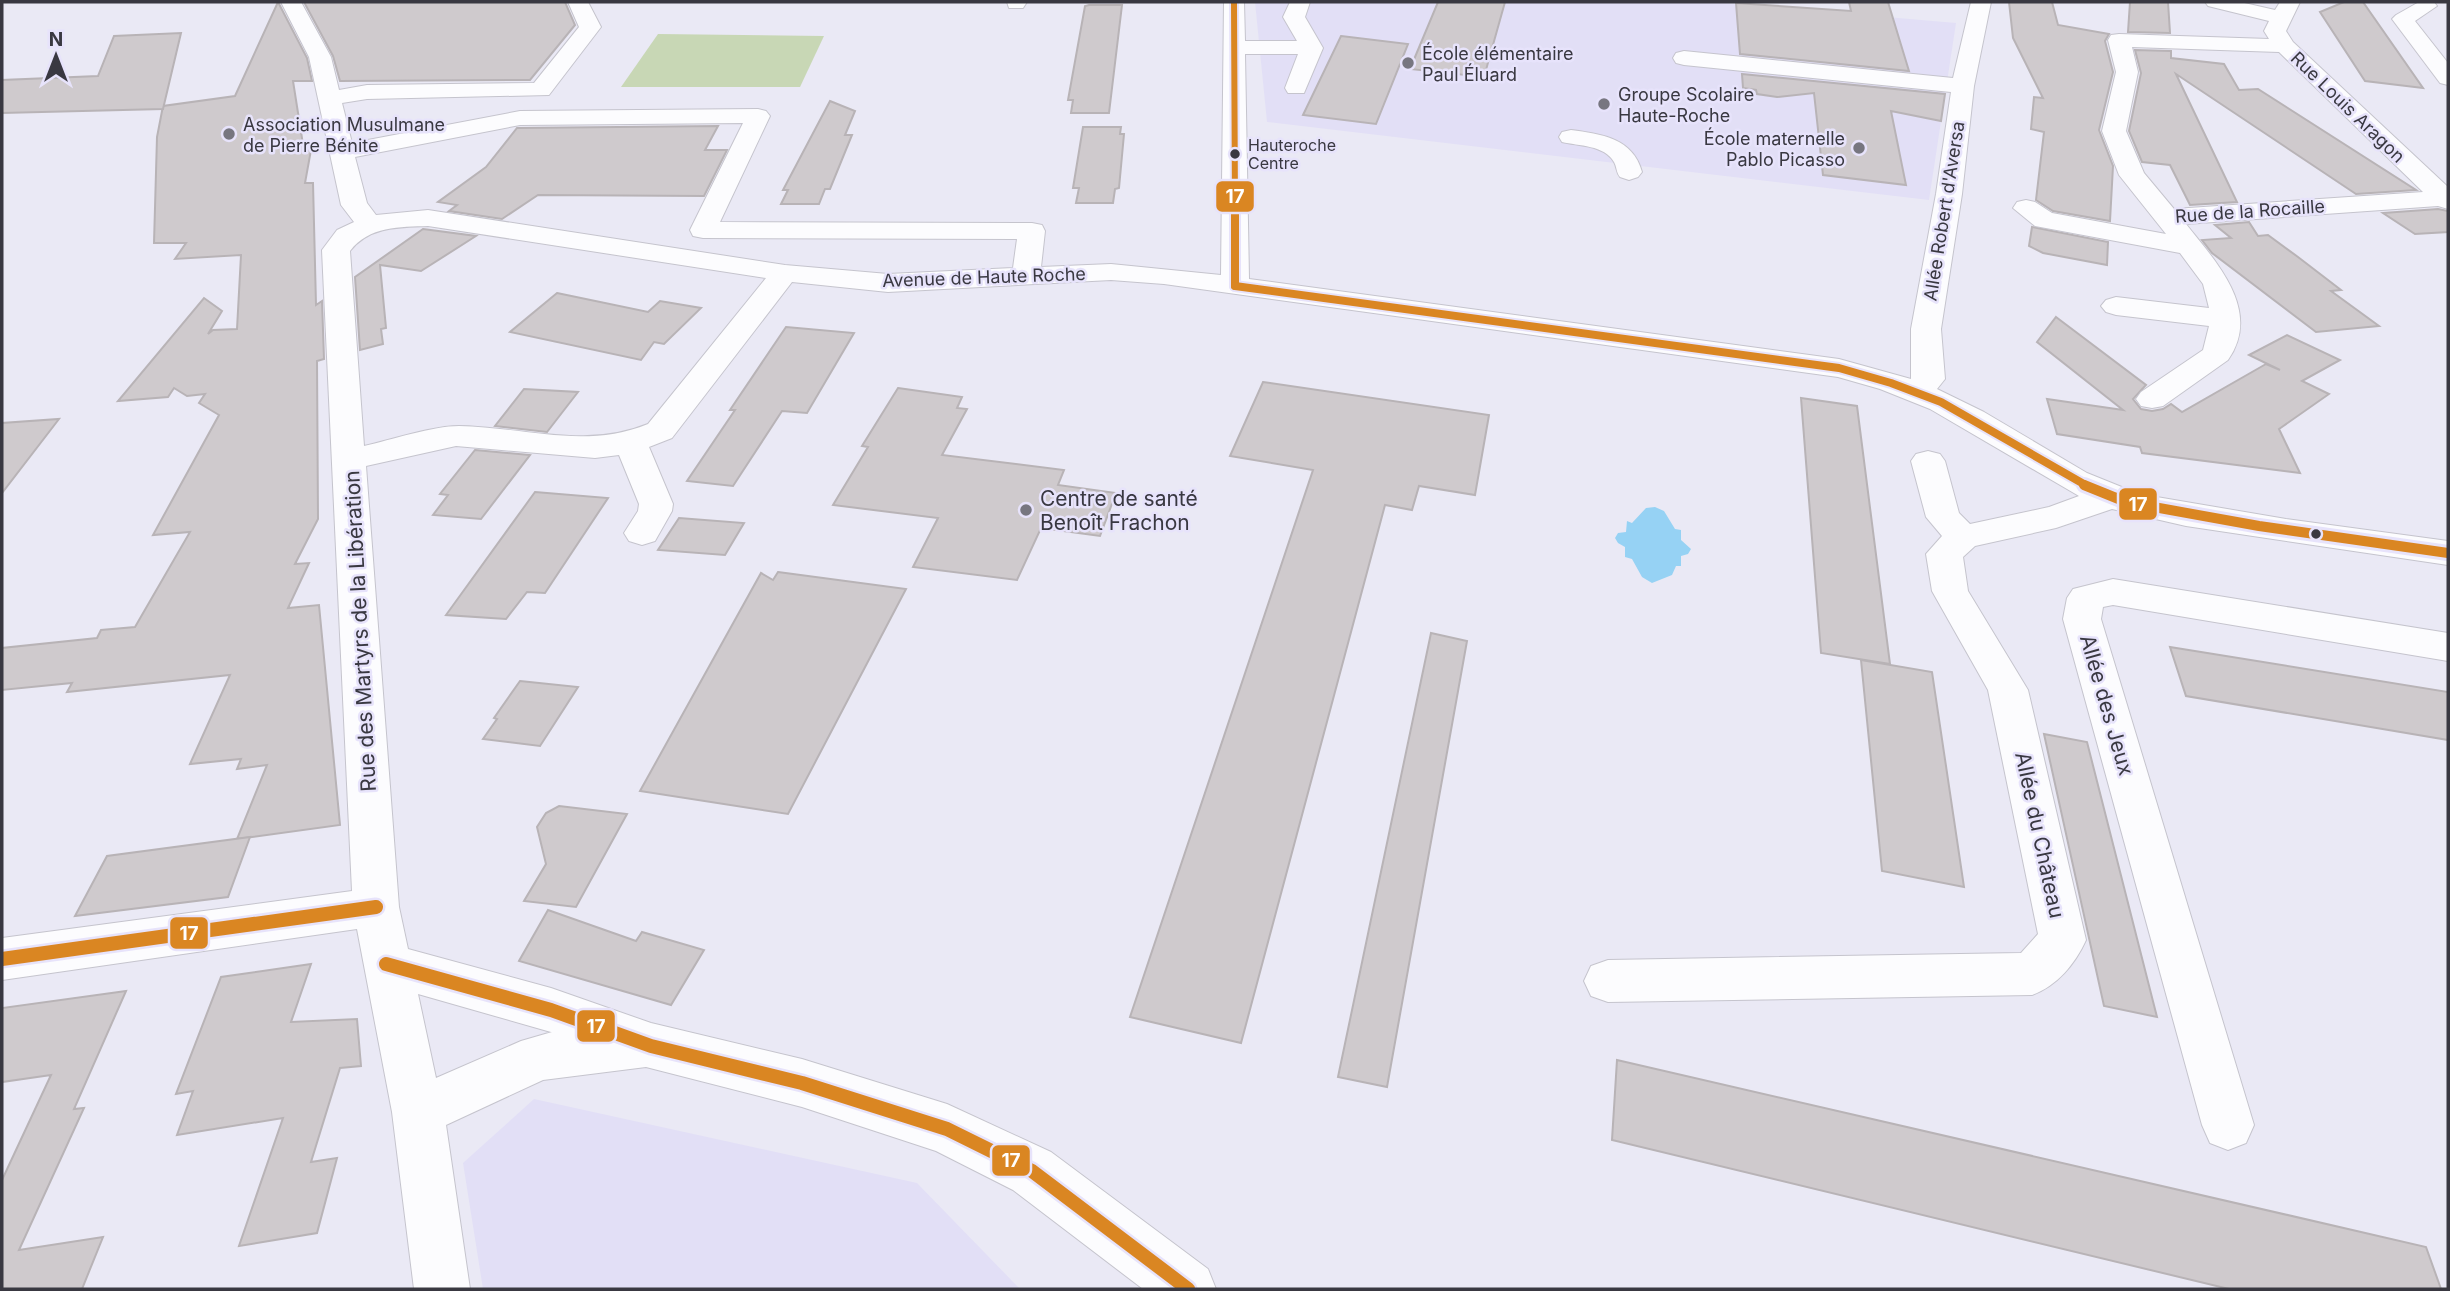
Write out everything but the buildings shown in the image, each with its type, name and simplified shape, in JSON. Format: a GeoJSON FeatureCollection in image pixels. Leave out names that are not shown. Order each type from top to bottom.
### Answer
{"type":"FeatureCollection","features":[{"type":"Feature","properties":{"kind":"street"},"geometry":{"type":"LineString","coordinates":[[292,2],[320,57],[354,205],[370,224]]}},
{"type":"Feature","properties":{"kind":"street"},"geometry":{"type":"LineString","coordinates":[[520,118],[590,27],[578,2]]}},
{"type":"Feature","properties":{"kind":"street"},"geometry":{"type":"LineString","coordinates":[[1234,2],[1235,286]]}},
{"type":"Feature","properties":{"kind":"street"},"geometry":{"type":"LineString","coordinates":[[1300,2],[1294,17],[1312,48]]}},
{"type":"Feature","properties":{"kind":"street","name":"Allée Robert d'Aversa"},"geometry":{"type":"LineString","coordinates":[[1917,392],[1929,379],[1926,329],[1963,86],[1981,2]]}},
{"type":"Feature","properties":{"kind":"street"},"geometry":{"type":"LineString","coordinates":[[2215,2],[2286,10]]}},
{"type":"Feature","properties":{"kind":"street"},"geometry":{"type":"LineString","coordinates":[[2427,6],[2403,19],[2448,78]]}},
{"type":"Feature","properties":{"kind":"street","name":"Rue Louis Aragon"},"geometry":{"type":"LineString","coordinates":[[2286,10],[2275,31],[2285,46],[2446,200]]}},
{"type":"Feature","properties":{"kind":"street","name":"Rue de la Rocaille"},"geometry":{"type":"LineString","coordinates":[[2285,46],[2119,40],[2127,72],[2114,131],[2132,175],[2167,217],[2446,200]]}},
{"type":"Feature","properties":{"kind":"street"},"geometry":{"type":"LineString","coordinates":[[1234,47],[1312,48]]}},
{"type":"Feature","properties":{"kind":"street"},"geometry":{"type":"LineString","coordinates":[[1296,88],[1312,48]]}},
{"type":"Feature","properties":{"kind":"street"},"geometry":{"type":"LineString","coordinates":[[1684,58],[1726,67],[1963,86]]}},
{"type":"Feature","properties":{"kind":"street"},"geometry":{"type":"LineString","coordinates":[[330,98],[367,92],[541,90]]}},
{"type":"Feature","properties":{"kind":"street"},"geometry":{"type":"LineString","coordinates":[[342,152],[520,118],[758,116],[703,230],[1032,231],[1026,275]]}},
{"type":"Feature","properties":{"kind":"street"},"geometry":{"type":"LineString","coordinates":[[1571,137],[1601,142],[1618,150],[1628,160],[1629,172]]}},
{"type":"Feature","properties":{"kind":"street"},"geometry":{"type":"LineString","coordinates":[[2026,208],[2044,220],[2191,247]]}},
{"type":"Feature","properties":{"kind":"street"},"geometry":{"type":"LineString","coordinates":[[2152,400],[2217,354],[2226,319],[2217,284],[2167,217]]}},
{"type":"Feature","properties":{"kind":"street","name":"Avenue de Haute Roche"},"geometry":{"type":"LineString","coordinates":[[370,224],[428,218],[785,273],[888,283],[1111,272],[1164,276],[1839,368],[1880,378],[1917,392],[1971,418],[2041,463],[2112,497],[2165,511],[2334,539],[2448,553]]}},
{"type":"Feature","properties":{"kind":"street","name":"Rue des Martyrs de la Libération"},"geometry":{"type":"LineString","coordinates":[[370,224],[347,236],[336,250],[376,907],[418,1112],[442,1289]]}},
{"type":"Feature","properties":{"kind":"street"},"geometry":{"type":"LineString","coordinates":[[350,458],[456,436],[595,447],[631,443],[660,431],[785,273]]}},
{"type":"Feature","properties":{"kind":"street"},"geometry":{"type":"LineString","coordinates":[[2116,306],[2226,319]]}},
{"type":"Feature","properties":{"kind":"street"},"geometry":{"type":"LineString","coordinates":[[631,443],[656,504],[655,511],[642,533]]}},
{"type":"Feature","properties":{"kind":"street"},"geometry":{"type":"LineString","coordinates":[[1928,461],[1944,517],[1963,537],[2056,517],[2112,497]]}},
{"type":"Feature","properties":{"kind":"street","name":"Allée du Château"},"geometry":{"type":"LineString","coordinates":[[1608,982],[2032,974],[2063,940],[2008,690],[1950,592],[1944,554],[1963,537]]}},
{"type":"Feature","properties":{"kind":"street","name":"Allée des Jeux"},"geometry":{"type":"LineString","coordinates":[[2228,1125],[2082,619],[2085,598],[2113,592],[2448,647]]}},
{"type":"Feature","properties":{"kind":"street"},"geometry":{"type":"LineString","coordinates":[[2,959],[376,907]]}},
{"type":"Feature","properties":{"kind":"street"},"geometry":{"type":"LineString","coordinates":[[386,964],[551,1010],[651,1046],[802,1083],[947,1129],[1032,1171],[1188,1289]]}},
{"type":"Feature","properties":{"kind":"street"},"geometry":{"type":"LineString","coordinates":[[418,1112],[539,1057],[651,1046]]}},
{"type":"Feature","properties":{"kind":"shaded area","name":"Groupe Scolaire Haute-Roche"},"geometry":{"type":"Polygon","coordinates":[[[1255,2],[1715,2],[1956,23],[1929,200],[1267,122],[1255,2]]]}},
{"type":"Feature","properties":{"kind":"shaded area"},"geometry":{"type":"Polygon","coordinates":[[[534,1099],[917,1183],[1020,1289],[483,1289],[463,1163],[534,1099]]]}},
{"type":"Feature","properties":{"kind":"green space"},"geometry":{"type":"Polygon","coordinates":[[[658,34],[824,36],[800,87],[621,87],[658,34]]]}},
{"type":"Feature","properties":{"kind":"water"},"geometry":{"type":"Polygon","coordinates":[[[1655,507],[1664,511],[1675,529],[1681,530],[1681,540],[1691,549],[1688,554],[1681,556],[1681,566],[1676,566],[1672,575],[1652,583],[1642,577],[1632,559],[1625,557],[1625,547],[1615,538],[1618,533],[1626,532],[1627,521],[1632,523],[1646,508],[1655,507]]]}},
{"type":"Feature","properties":{"kind":"transit line","name":"17"},"geometry":{"type":"LineString","coordinates":[[1234,2],[1235,286]]}},
{"type":"Feature","properties":{"kind":"transit line","name":"17"},"geometry":{"type":"LineString","coordinates":[[1235,286],[1839,368],[1891,383],[1941,402],[2075,481],[2126,502],[2259,526],[2448,553]]}},
{"type":"Feature","properties":{"kind":"transit line","name":"17"},"geometry":{"type":"LineString","coordinates":[[2,959],[376,907]]}},
{"type":"Feature","properties":{"kind":"transit line","name":"17"},"geometry":{"type":"LineString","coordinates":[[386,964],[551,1010],[651,1046],[802,1083],[947,1129],[1032,1171],[1188,1289]]}},
{"type":"Feature","properties":{"kind":"place","name":"École élémentaire Paul Éluard"},"geometry":{"type":"Point","coordinates":[1408,63]}},
{"type":"Feature","properties":{"kind":"place","name":"Groupe Scolaire Haute-Roche"},"geometry":{"type":"Point","coordinates":[1604,104]}},
{"type":"Feature","properties":{"kind":"place","name":"Association Musulmane de Pierre Bénite"},"geometry":{"type":"Point","coordinates":[229,134]}},
{"type":"Feature","properties":{"kind":"place","name":"École maternelle Pablo Picasso"},"geometry":{"type":"Point","coordinates":[1859,148]}},
{"type":"Feature","properties":{"kind":"place","name":"Hauteroche Centre"},"geometry":{"type":"Point","coordinates":[1235,154]}},
{"type":"Feature","properties":{"kind":"place","name":"Centre de santé Benoît Frachon"},"geometry":{"type":"Point","coordinates":[1026,510]}}]}
